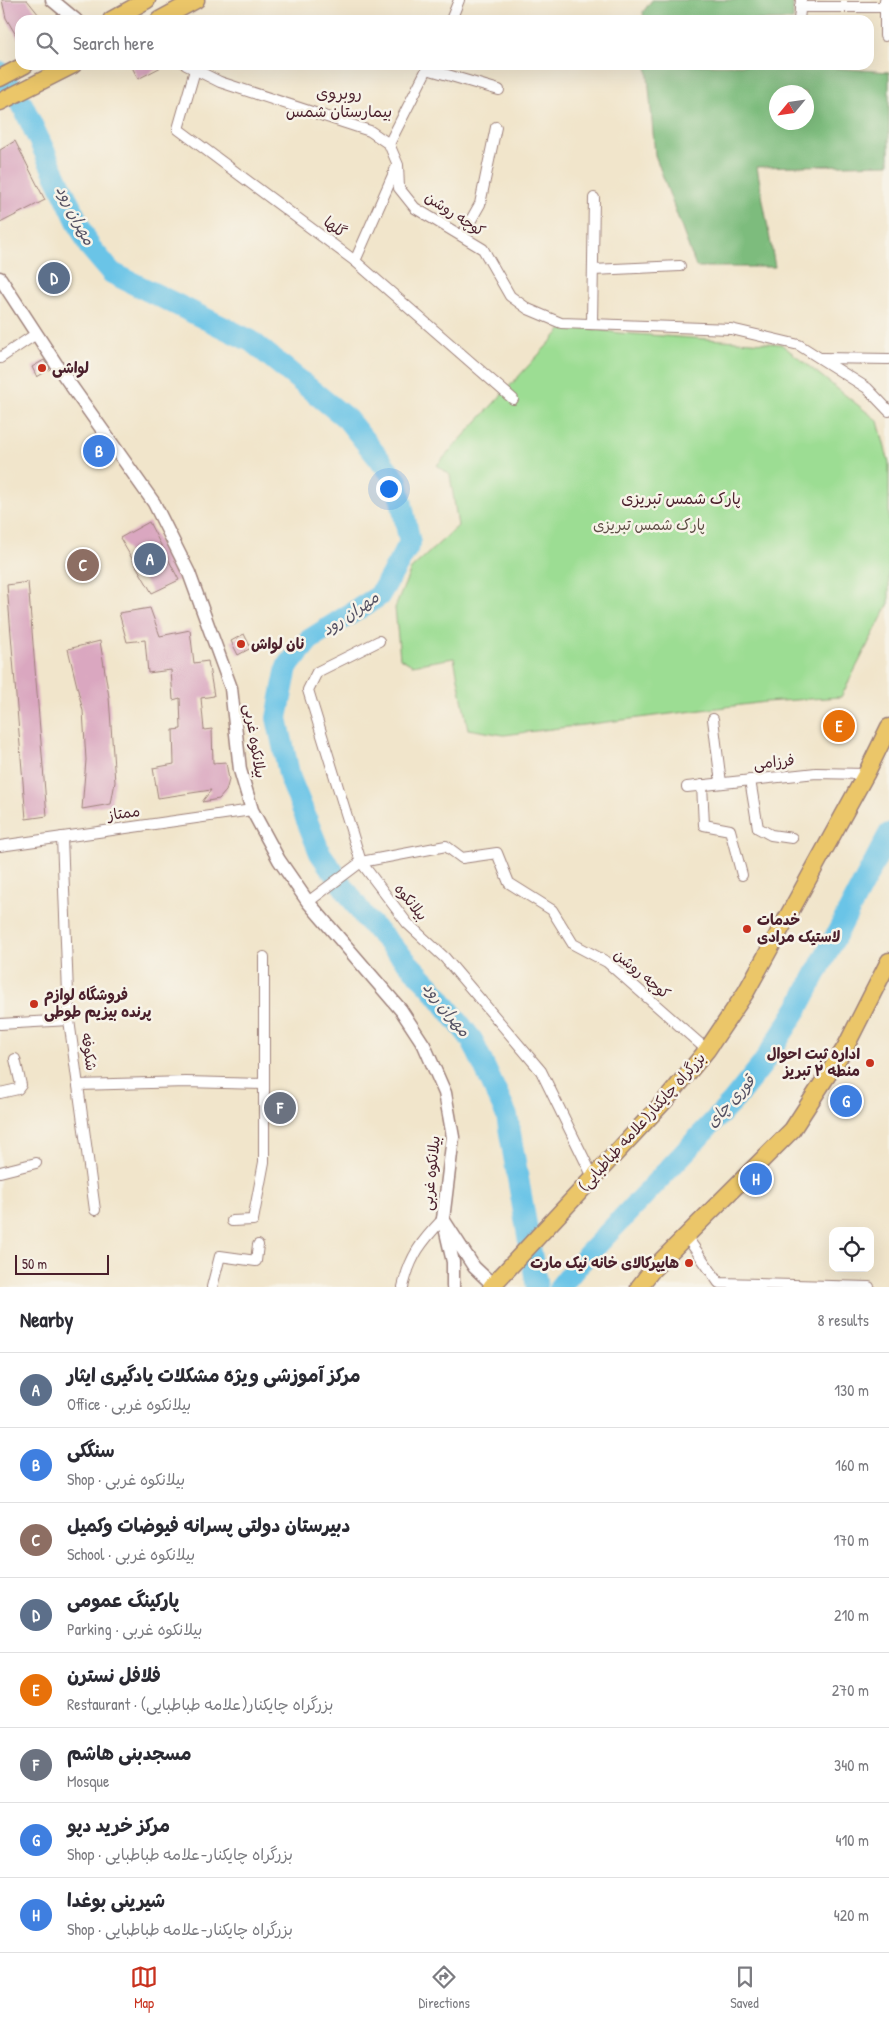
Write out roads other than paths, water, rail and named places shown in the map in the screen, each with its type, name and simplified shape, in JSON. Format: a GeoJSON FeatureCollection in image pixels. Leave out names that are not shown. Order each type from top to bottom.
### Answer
{"type":"FeatureCollection","features":[{"type":"Feature","properties":{"kind":"highway"},"geometry":{"type":"LineString","coordinates":[[119,15],[146,0]]}},
{"type":"Feature","properties":{"kind":"highway"},"geometry":{"type":"LineString","coordinates":[[168,15],[196,0]]}},
{"type":"Feature","properties":{"kind":"highway"},"geometry":{"type":"LineString","coordinates":[[0,78],[15,70]]}},
{"type":"Feature","properties":{"kind":"highway"},"geometry":{"type":"LineString","coordinates":[[0,102],[63,70]]}},
{"type":"Feature","properties":{"kind":"highway","name":"بزرگراه چایکنار(علامه طباطبایی)"},"geometry":{"type":"LineString","coordinates":[[492,1286],[670,1096],[707,1050],[746,992],[866,774],[889,727]]}},
{"type":"Feature","properties":{"kind":"highway"},"geometry":{"type":"LineString","coordinates":[[639,1287],[653,1269],[792,1130],[845,1048],[889,961]]}},
{"type":"Feature","properties":{"kind":"street"},"geometry":{"type":"LineString","coordinates":[[52,0],[70,15]]}},
{"type":"Feature","properties":{"kind":"street"},"geometry":{"type":"LineString","coordinates":[[454,15],[459,0]]}},
{"type":"Feature","properties":{"kind":"street"},"geometry":{"type":"LineString","coordinates":[[800,4],[886,5],[885,36]]}},
{"type":"Feature","properties":{"kind":"street","name":"گلها"},"geometry":{"type":"LineString","coordinates":[[189,70],[178,129],[355,261],[513,399]]}},
{"type":"Feature","properties":{"kind":"street"},"geometry":{"type":"LineString","coordinates":[[196,70],[220,82],[370,131],[389,144],[426,70]]}},
{"type":"Feature","properties":{"kind":"street"},"geometry":{"type":"LineString","coordinates":[[437,70],[499,90]]}},
{"type":"Feature","properties":{"kind":"street"},"geometry":{"type":"LineString","coordinates":[[462,236],[480,204],[496,127]]}},
{"type":"Feature","properties":{"kind":"street","name":"کوچه روشن"},"geometry":{"type":"LineString","coordinates":[[389,144],[398,164],[399,188],[415,208],[483,249],[510,296],[528,310],[561,323],[731,329],[799,345],[867,388],[889,411]]}},
{"type":"Feature","properties":{"kind":"street"},"geometry":{"type":"LineString","coordinates":[[355,261],[398,164]]}},
{"type":"Feature","properties":{"kind":"street"},"geometry":{"type":"LineString","coordinates":[[592,324],[594,198]]}},
{"type":"Feature","properties":{"kind":"street"},"geometry":{"type":"LineString","coordinates":[[593,270],[680,266]]}},
{"type":"Feature","properties":{"kind":"street","name":"بیلانکوه غربی"},"geometry":{"type":"LineString","coordinates":[[0,278],[36,334],[154,503],[189,573],[231,688],[240,770],[252,810],[279,860],[308,902],[401,1010],[424,1045],[445,1093],[453,1137],[443,1219],[422,1240],[407,1273],[403,1287]]}},
{"type":"Feature","properties":{"kind":"street"},"geometry":{"type":"LineString","coordinates":[[0,358],[36,334]]}},
{"type":"Feature","properties":{"kind":"street"},"geometry":{"type":"LineString","coordinates":[[820,358],[889,359]]}},
{"type":"Feature","properties":{"kind":"street","name":"بیلانکوه"},"geometry":{"type":"LineString","coordinates":[[380,642],[317,672],[308,690],[361,862],[407,923],[444,958],[541,1072],[593,1177]]}},
{"type":"Feature","properties":{"kind":"street"},"geometry":{"type":"LineString","coordinates":[[713,719],[721,783]]}},
{"type":"Feature","properties":{"kind":"street","name":"فرزامی"},"geometry":{"type":"LineString","coordinates":[[686,787],[816,773],[866,774]]}},
{"type":"Feature","properties":{"kind":"street"},"geometry":{"type":"LineString","coordinates":[[750,780],[758,828],[771,835],[792,838]]}},
{"type":"Feature","properties":{"kind":"street"},"geometry":{"type":"LineString","coordinates":[[702,785],[704,825],[730,830],[742,875]]}},
{"type":"Feature","properties":{"kind":"street","name":"ممتاز"},"geometry":{"type":"LineString","coordinates":[[0,846],[252,810]]}},
{"type":"Feature","properties":{"kind":"street","name":"شکوفه"},"geometry":{"type":"LineString","coordinates":[[62,837],[69,1020],[95,1210]]}},
{"type":"Feature","properties":{"kind":"street","name":"کوچه روشن"},"geometry":{"type":"LineString","coordinates":[[361,862],[446,846],[462,858],[497,853],[509,883],[552,910],[572,944],[607,962],[707,1050]]}},
{"type":"Feature","properties":{"kind":"street"},"geometry":{"type":"LineString","coordinates":[[308,902],[361,862]]}},
{"type":"Feature","properties":{"kind":"street"},"geometry":{"type":"LineString","coordinates":[[232,1221],[253,1220],[264,1162],[264,957]]}},
{"type":"Feature","properties":{"kind":"street"},"geometry":{"type":"LineString","coordinates":[[0,1024],[69,1020]]}},
{"type":"Feature","properties":{"kind":"street"},"geometry":{"type":"LineString","coordinates":[[0,1093],[18,1089],[22,1085],[15,1058]]}},
{"type":"Feature","properties":{"kind":"street"},"geometry":{"type":"LineString","coordinates":[[78,1085],[186,1082],[263,1084]]}},
{"type":"Feature","properties":{"kind":"street"},"geometry":{"type":"LineString","coordinates":[[0,1172],[36,1163]]}},
{"type":"Feature","properties":{"kind":"street"},"geometry":{"type":"LineString","coordinates":[[443,1219],[474,1267],[492,1286]]}},
{"type":"Feature","properties":{"kind":"street"},"geometry":{"type":"LineString","coordinates":[[443,1219],[453,1262],[453,1287]]}},
{"type":"Feature","properties":{"kind":"street"},"geometry":{"type":"LineString","coordinates":[[686,1236],[719,1283],[869,1287]]}},
{"type":"Feature","properties":{"kind":"street"},"geometry":{"type":"LineString","coordinates":[[212,1287],[220,1256],[256,1261],[258,1245]]}},
{"type":"Feature","properties":{"kind":"waterway","name":"مهران رود"},"geometry":{"type":"LineString","coordinates":[[0,72],[23,106],[89,246],[112,273],[251,341],[347,419],[397,481],[410,543],[379,596],[309,640],[287,667],[277,718],[290,778],[320,853],[366,919],[431,987],[472,1040],[507,1116],[537,1287]]}},
{"type":"Feature","properties":{"kind":"waterway","name":"قوری چای"},"geometry":{"type":"LineString","coordinates":[[560,1287],[578,1265],[733,1101],[762,1065],[798,1008],[889,834]]}},
{"type":"Feature","properties":{"kind":"place","name":"پارکینگ عمومی"},"geometry":{"type":"Point","coordinates":[54,278]}},
{"type":"Feature","properties":{"kind":"place","name":"لواشی"},"geometry":{"type":"Point","coordinates":[42,368]}},
{"type":"Feature","properties":{"kind":"place","name":"سنگکی"},"geometry":{"type":"Point","coordinates":[99,451]}},
{"type":"Feature","properties":{"kind":"place","name":"مرکز آموزشی ویژه مشکلات یادگیری ایثار"},"geometry":{"type":"Point","coordinates":[150,559]}},
{"type":"Feature","properties":{"kind":"place","name":"دبیرستان دولتی پسرانه فیوضات وکمیل"},"geometry":{"type":"Point","coordinates":[83,565]}},
{"type":"Feature","properties":{"kind":"place","name":"نان لواش"},"geometry":{"type":"Point","coordinates":[241,644]}},
{"type":"Feature","properties":{"kind":"place","name":"فلافل نسترن"},"geometry":{"type":"Point","coordinates":[839,726]}},
{"type":"Feature","properties":{"kind":"place","name":"خدمات لاستیک مرادی"},"geometry":{"type":"Point","coordinates":[747,929]}},
{"type":"Feature","properties":{"kind":"place","name":"فروشگاه لوازم پرنده بیزیم طوطی"},"geometry":{"type":"Point","coordinates":[34,1004]}},
{"type":"Feature","properties":{"kind":"place","name":"اداره ثبت احوال منطه ۲ تبریز"},"geometry":{"type":"Point","coordinates":[870,1063]}},
{"type":"Feature","properties":{"kind":"place","name":"مرکز خرید دپو"},"geometry":{"type":"Point","coordinates":[846,1101]}},
{"type":"Feature","properties":{"kind":"place","name":"مسجدبنی هاشم"},"geometry":{"type":"Point","coordinates":[280,1108]}},
{"type":"Feature","properties":{"kind":"place","name":"شیرینی بوغدا"},"geometry":{"type":"Point","coordinates":[756,1179]}},
{"type":"Feature","properties":{"kind":"place","name":"هایپرکالای خانه نیک مارت"},"geometry":{"type":"Point","coordinates":[689,1263]}},
{"type":"Feature","properties":{"kind":"district","name":"روبروی بیمارستان شمس"},"geometry":{"type":"Point","coordinates":[339,102]}},
{"type":"Feature","properties":{"kind":"district","name":"پارک شمس تبریزی"},"geometry":{"type":"Point","coordinates":[681,498]}}]}
